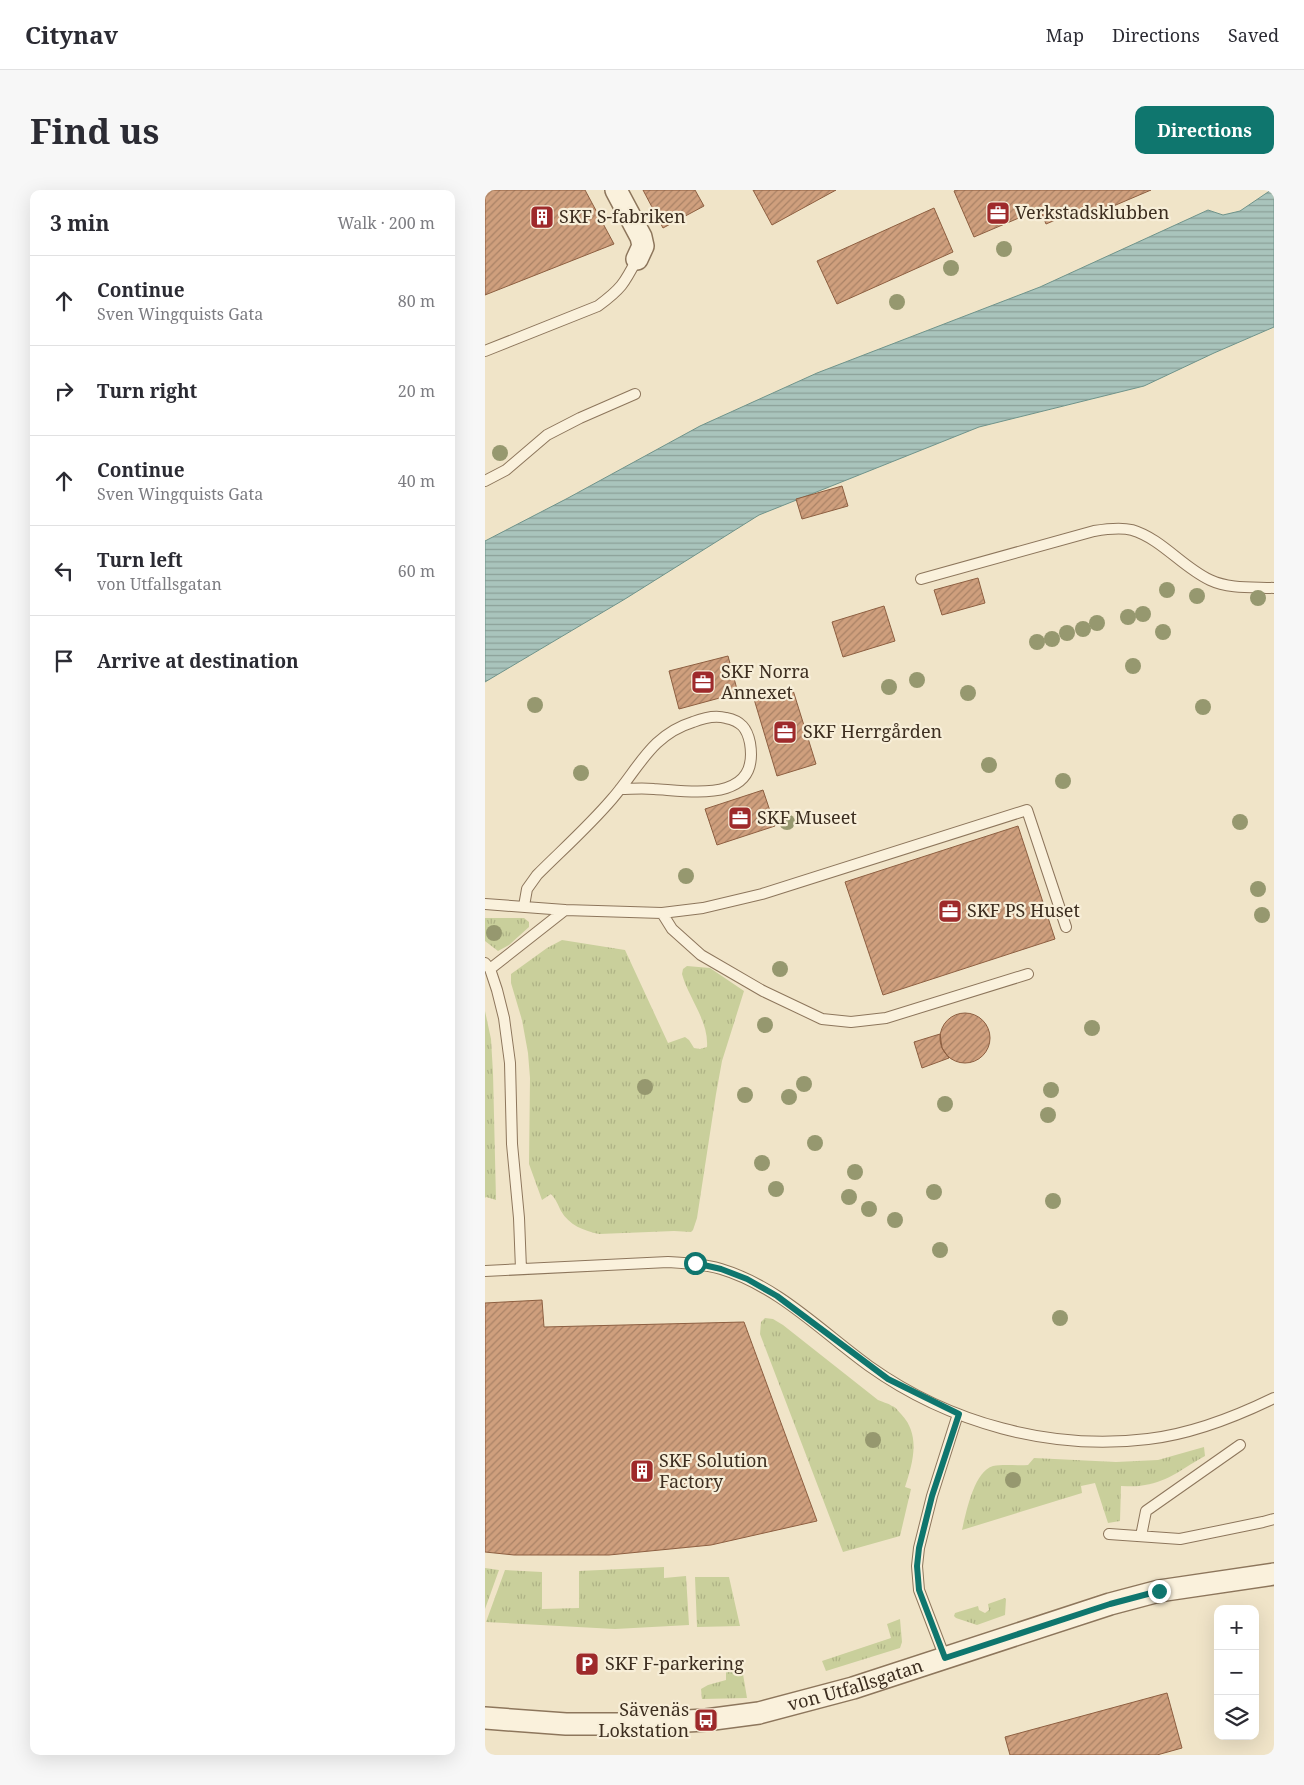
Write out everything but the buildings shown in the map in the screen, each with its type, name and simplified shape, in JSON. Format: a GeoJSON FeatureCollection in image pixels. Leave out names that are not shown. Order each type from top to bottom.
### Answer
{"type":"FeatureCollection","features":[{"type":"Feature","properties":{"kind":"street"},"geometry":{"type":"LineString","coordinates":[[616,190],[641,237],[643,246],[637,259]]}},
{"type":"Feature","properties":{"kind":"street","name":"von Utfallsgatan"},"geometry":{"type":"LineString","coordinates":[[485,1718],[566,1724],[618,1724],[734,1718],[781,1708],[853,1688],[1110,1604],[1159,1591],[1274,1574]]}},
{"type":"Feature","properties":{"kind":"lane"},"geometry":{"type":"LineString","coordinates":[[485,351],[598,306],[625,283],[637,259]]}},
{"type":"Feature","properties":{"kind":"lane"},"geometry":{"type":"LineString","coordinates":[[485,481],[507,470],[547,434],[635,394]]}},
{"type":"Feature","properties":{"kind":"lane"},"geometry":{"type":"LineString","coordinates":[[921,579],[1094,531],[1113,529],[1132,530],[1152,540],[1210,580],[1229,586],[1274,588]]}},
{"type":"Feature","properties":{"kind":"lane"},"geometry":{"type":"LineString","coordinates":[[524,906],[527,889],[537,875],[612,799],[619,789],[646,753],[663,736],[681,725],[701,718],[723,717],[737,720],[745,729],[751,757],[749,770],[741,780],[730,787],[713,791],[687,792],[654,789],[619,789]]}},
{"type":"Feature","properties":{"kind":"lane"},"geometry":{"type":"LineString","coordinates":[[485,904],[565,910],[662,913],[703,908],[762,894],[1027,810],[1066,927]]}},
{"type":"Feature","properties":{"kind":"lane"},"geometry":{"type":"LineString","coordinates":[[521,1269],[519,1218],[512,1144],[510,1063],[504,1018],[487,966],[565,910]]}},
{"type":"Feature","properties":{"kind":"lane"},"geometry":{"type":"LineString","coordinates":[[662,913],[672,930],[701,955],[763,991],[822,1019],[851,1022],[886,1018],[1028,974]]}},
{"type":"Feature","properties":{"kind":"lane"},"geometry":{"type":"LineString","coordinates":[[485,1271],[668,1262],[695,1263],[721,1269],[747,1279],[777,1296],[888,1379],[959,1414],[993,1427],[1036,1436],[1080,1441],[1149,1439],[1193,1430],[1238,1416],[1274,1398]]}},
{"type":"Feature","properties":{"kind":"lane"},"geometry":{"type":"LineString","coordinates":[[945,1658],[919,1590],[917,1566],[919,1548],[932,1496],[959,1414]]}},
{"type":"Feature","properties":{"kind":"lane"},"geometry":{"type":"LineString","coordinates":[[1141,1536],[1146,1511],[1240,1445]]}},
{"type":"Feature","properties":{"kind":"lane"},"geometry":{"type":"LineString","coordinates":[[1109,1534],[1180,1539],[1263,1522],[1274,1518]]}},
{"type":"Feature","properties":{"kind":"green space"},"geometry":{"type":"Polygon","coordinates":[[[485,918],[524,918],[529,922],[529,927],[509,945],[498,951],[485,941],[485,918]]]}},
{"type":"Feature","properties":{"kind":"green space"},"geometry":{"type":"Polygon","coordinates":[[[562,940],[625,950],[668,1043],[685,1037],[694,1048],[707,1047],[707,1037],[702,1019],[682,974],[683,969],[687,966],[710,968],[744,991],[722,1061],[697,1218],[691,1232],[599,1234],[582,1229],[568,1220],[551,1194],[542,1200],[529,1164],[530,1078],[528,1053],[522,1020],[511,983],[511,974],[547,948],[562,940]]]}},
{"type":"Feature","properties":{"kind":"green space"},"geometry":{"type":"Polygon","coordinates":[[[485,1011],[491,1039],[493,1073],[496,1200],[485,1198],[485,1011]]]}},
{"type":"Feature","properties":{"kind":"green space"},"geometry":{"type":"Polygon","coordinates":[[[765,1318],[773,1319],[783,1325],[878,1400],[895,1407],[907,1422],[913,1440],[913,1458],[905,1487],[911,1489],[900,1536],[843,1552],[760,1334],[761,1322],[765,1318]]]}},
{"type":"Feature","properties":{"kind":"green space"},"geometry":{"type":"Polygon","coordinates":[[[1204,1447],[1205,1456],[1161,1481],[1142,1486],[1121,1486],[1120,1521],[1108,1523],[1095,1483],[1081,1486],[1082,1493],[962,1530],[976,1484],[986,1469],[993,1466],[1028,1465],[1034,1458],[1116,1462],[1158,1460],[1204,1447]]]}},
{"type":"Feature","properties":{"kind":"green space"},"geometry":{"type":"Polygon","coordinates":[[[664,1567],[664,1578],[686,1576],[689,1625],[615,1629],[486,1622],[505,1570],[542,1572],[542,1609],[579,1608],[579,1571],[664,1567]]]}},
{"type":"Feature","properties":{"kind":"green space"},"geometry":{"type":"Polygon","coordinates":[[[485,1568],[499,1570],[485,1609],[485,1568]]]}},
{"type":"Feature","properties":{"kind":"green space"},"geometry":{"type":"Polygon","coordinates":[[[695,1577],[729,1577],[740,1626],[697,1627],[695,1577]]]}},
{"type":"Feature","properties":{"kind":"green space"},"geometry":{"type":"Polygon","coordinates":[[[1005,1598],[1005,1615],[977,1625],[954,1616],[955,1613],[978,1606],[979,1610],[985,1613],[989,1610],[988,1604],[1005,1598]]]}},
{"type":"Feature","properties":{"kind":"green space"},"geometry":{"type":"Polygon","coordinates":[[[900,1619],[902,1642],[900,1648],[826,1671],[822,1661],[891,1638],[887,1624],[900,1619]]]}},
{"type":"Feature","properties":{"kind":"green space"},"geometry":{"type":"Polygon","coordinates":[[[742,1668],[747,1698],[702,1699],[701,1689],[726,1680],[726,1670],[742,1668]]]}},
{"type":"Feature","properties":{"kind":"water"},"geometry":{"type":"Polygon","coordinates":[[[1271,190],[1274,190],[1274,327],[1144,386],[979,427],[759,515],[625,599],[485,682],[485,541],[700,426],[817,373],[1040,287],[1208,210],[1223,215],[1240,211],[1271,190]]]}},
{"type":"Feature","properties":{"kind":"place","name":"Verkstadsklubben"},"geometry":{"type":"Point","coordinates":[998,213]}},
{"type":"Feature","properties":{"kind":"place","name":"SKF S-fabriken"},"geometry":{"type":"Point","coordinates":[542,217]}},
{"type":"Feature","properties":{"kind":"place","name":"SKF Norra Annexet"},"geometry":{"type":"Point","coordinates":[703,682]}},
{"type":"Feature","properties":{"kind":"place","name":"SKF Herrgården"},"geometry":{"type":"Point","coordinates":[785,732]}},
{"type":"Feature","properties":{"kind":"place","name":"SKF Museet"},"geometry":{"type":"Point","coordinates":[740,818]}},
{"type":"Feature","properties":{"kind":"place","name":"SKF PS Huset"},"geometry":{"type":"Point","coordinates":[950,911]}},
{"type":"Feature","properties":{"kind":"place","name":"SKF Solution Factory"},"geometry":{"type":"Point","coordinates":[642,1471]}},
{"type":"Feature","properties":{"kind":"place","name":"SKF F-parkering"},"geometry":{"type":"Point","coordinates":[587,1664]}},
{"type":"Feature","properties":{"kind":"place","name":"Sävenäs Lokstation"},"geometry":{"type":"Point","coordinates":[706,1720]}},
{"type":"Feature","properties":{"kind":"route"},"geometry":{"type":"LineString","coordinates":[[695,1263],[721,1269],[747,1279],[777,1296],[888,1379],[959,1414],[932,1496],[919,1548],[917,1566],[919,1590],[945,1658],[1110,1604],[1159,1591]]}}]}
